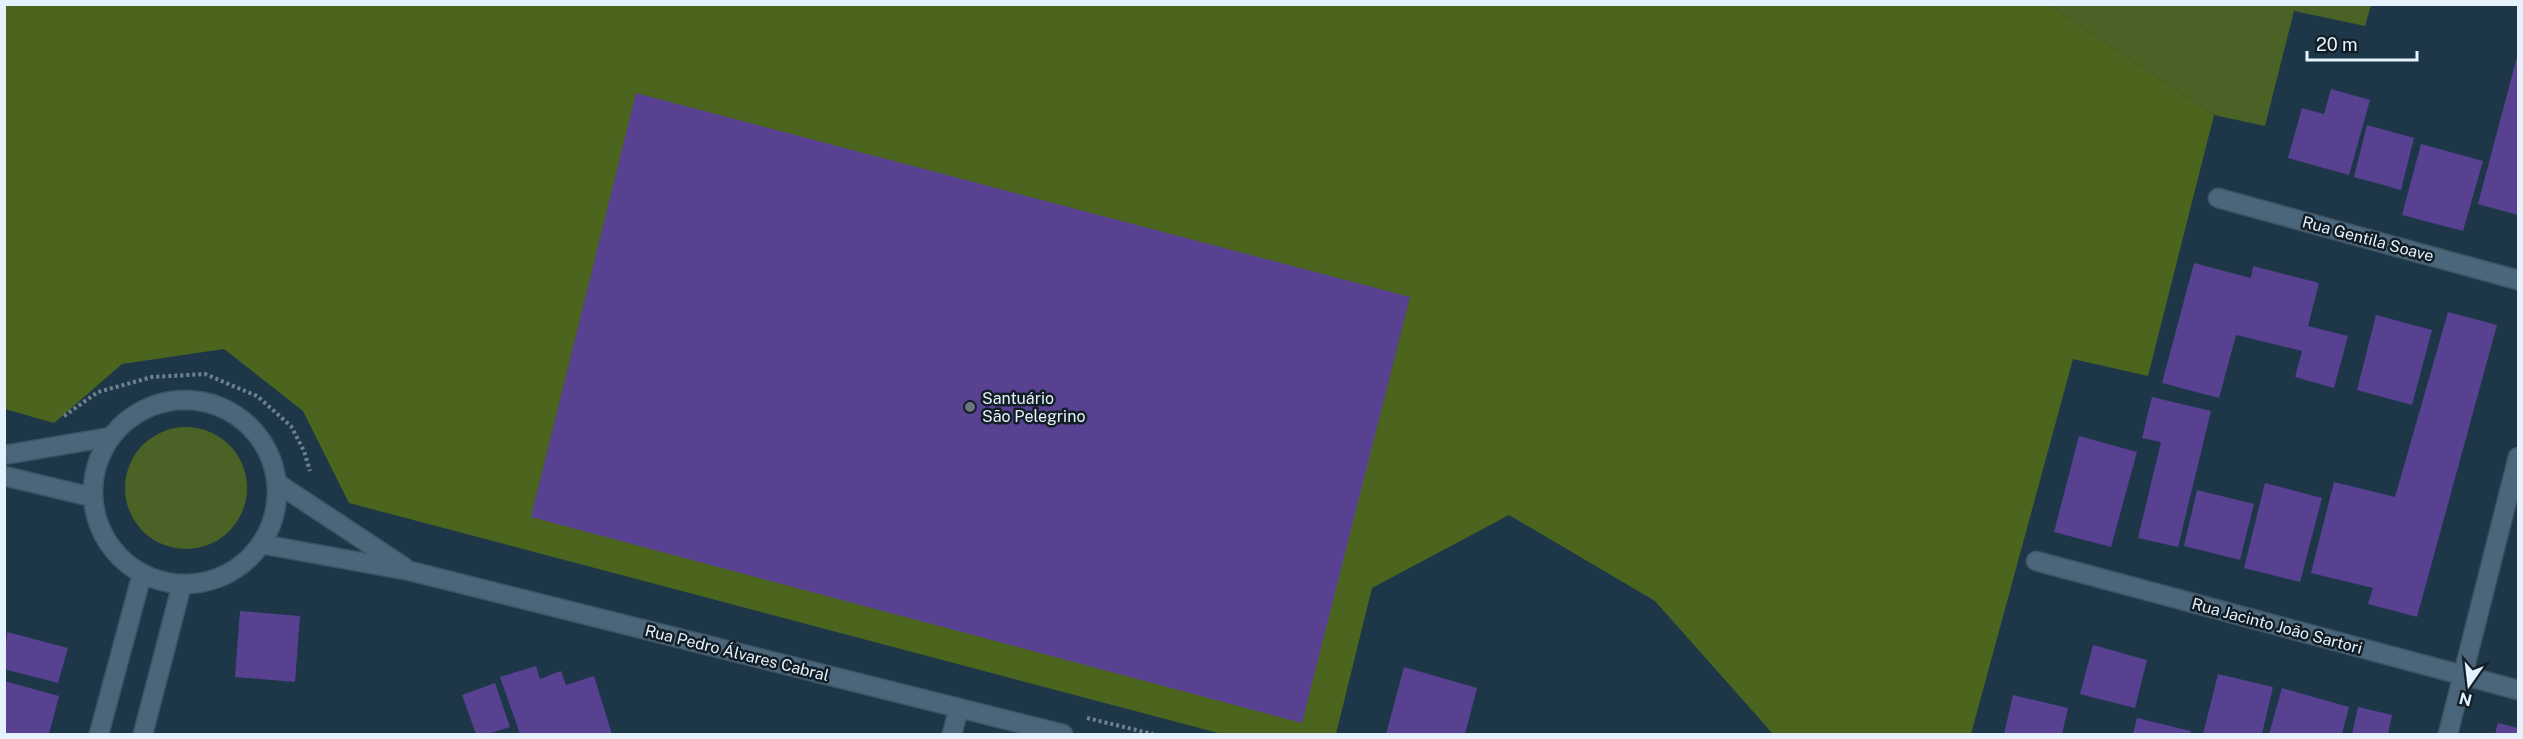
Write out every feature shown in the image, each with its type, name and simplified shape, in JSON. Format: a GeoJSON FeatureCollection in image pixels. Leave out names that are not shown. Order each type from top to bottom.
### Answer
{"type":"FeatureCollection","features":[{"type":"Feature","properties":{"kind":"street","name":"Rua Gentila Soave"},"geometry":{"type":"LineString","coordinates":[[2218,198],[2518,280]]}},
{"type":"Feature","properties":{"kind":"street"},"geometry":{"type":"LineString","coordinates":[[194,399],[225,408],[251,427],[269,453],[277,483],[274,515],[261,544],[240,566],[212,580],[182,584],[162,581],[142,574],[123,560],[107,542],[97,521],[92,497],[96,465],[110,437],[133,415],[162,402],[194,399]]}},
{"type":"Feature","properties":{"kind":"street"},"geometry":{"type":"LineString","coordinates":[[4,455],[110,437]]}},
{"type":"Feature","properties":{"kind":"street"},"geometry":{"type":"LineString","coordinates":[[2448,735],[2518,457]]}},
{"type":"Feature","properties":{"kind":"street"},"geometry":{"type":"LineString","coordinates":[[4,476],[92,497]]}},
{"type":"Feature","properties":{"kind":"street","name":"Rua Pedro Álvares Cabral"},"geometry":{"type":"LineString","coordinates":[[277,483],[410,571]]}},
{"type":"Feature","properties":{"kind":"street","name":"Rua Pedro Álvares Cabral"},"geometry":{"type":"LineString","coordinates":[[261,544],[410,571],[1063,735]]}},
{"type":"Feature","properties":{"kind":"street","name":"Rua Jacinto João Sartori"},"geometry":{"type":"LineString","coordinates":[[2036,561],[2518,690]]}},
{"type":"Feature","properties":{"kind":"street"},"geometry":{"type":"LineString","coordinates":[[99,735],[142,574]]}},
{"type":"Feature","properties":{"kind":"street"},"geometry":{"type":"LineString","coordinates":[[143,735],[182,584]]}},
{"type":"Feature","properties":{"kind":"street"},"geometry":{"type":"LineString","coordinates":[[952,735],[959,708]]}},
{"type":"Feature","properties":{"kind":"path"},"geometry":{"type":"LineString","coordinates":[[63,417],[98,392],[152,377],[205,374],[257,396],[291,426],[304,451],[315,481]]}},
{"type":"Feature","properties":{"kind":"path"},"geometry":{"type":"LineString","coordinates":[[1084,717],[1153,735]]}},
{"type":"Feature","properties":{"kind":"green space"},"geometry":{"type":"Polygon","coordinates":[[[4,5],[2049,5],[2214,115],[2148,376],[2073,359],[1971,734],[1773,734],[1655,601],[1509,515],[1372,588],[1336,734],[1222,734],[349,503],[303,411],[224,349],[122,364],[54,423],[5,409],[4,5]]]}},
{"type":"Feature","properties":{"kind":"green space"},"geometry":{"type":"Polygon","coordinates":[[[2049,5],[2371,5],[2365,26],[2294,11],[2265,126],[2214,115],[2049,5]]]}},
{"type":"Feature","properties":{"kind":"green space"},"geometry":{"type":"Polygon","coordinates":[[[186,427],[209,432],[220,437],[229,445],[237,454],[242,465],[247,488],[242,511],[237,522],[229,531],[220,539],[209,544],[186,549],[163,544],[152,539],[143,531],[135,522],[130,511],[125,488],[130,465],[135,454],[143,445],[152,437],[163,432],[186,427]]]}},
{"type":"Feature","properties":{"kind":"building"},"geometry":{"type":"Polygon","coordinates":[[[2518,53],[2518,215],[2478,204],[2518,53]]]}},
{"type":"Feature","properties":{"kind":"building"},"geometry":{"type":"Polygon","coordinates":[[[2331,89],[2370,100],[2349,175],[2288,158],[2302,108],[2324,114],[2331,89]]]}},
{"type":"Feature","properties":{"kind":"building","name":"Santuário São Pelegrino"},"geometry":{"type":"Polygon","coordinates":[[[636,93],[1410,297],[1302,723],[531,517],[636,93]]]}},
{"type":"Feature","properties":{"kind":"building"},"geometry":{"type":"Polygon","coordinates":[[[2367,125],[2414,138],[2401,190],[2354,177],[2367,125]]]}},
{"type":"Feature","properties":{"kind":"building"},"geometry":{"type":"Polygon","coordinates":[[[2421,144],[2483,161],[2463,231],[2402,215],[2421,144]]]}},
{"type":"Feature","properties":{"kind":"building"},"geometry":{"type":"Polygon","coordinates":[[[2194,263],[2251,278],[2253,266],[2319,283],[2308,326],[2348,336],[2334,388],[2295,377],[2302,351],[2236,335],[2219,398],[2162,383],[2194,263]]]}},
{"type":"Feature","properties":{"kind":"building"},"geometry":{"type":"Polygon","coordinates":[[[2448,312],[2497,325],[2417,617],[2368,604],[2373,588],[2311,573],[2334,482],[2395,497],[2448,312]]]}},
{"type":"Feature","properties":{"kind":"building"},"geometry":{"type":"Polygon","coordinates":[[[2376,315],[2432,330],[2412,405],[2357,390],[2376,315]]]}},
{"type":"Feature","properties":{"kind":"building"},"geometry":{"type":"Polygon","coordinates":[[[2152,397],[2211,411],[2178,547],[2138,538],[2161,442],[2142,438],[2152,397]]]}},
{"type":"Feature","properties":{"kind":"building"},"geometry":{"type":"Polygon","coordinates":[[[2079,436],[2137,452],[2111,547],[2054,532],[2079,436]]]}},
{"type":"Feature","properties":{"kind":"building"},"geometry":{"type":"Polygon","coordinates":[[[2265,483],[2322,498],[2300,582],[2244,568],[2265,483]]]}},
{"type":"Feature","properties":{"kind":"building"},"geometry":{"type":"Polygon","coordinates":[[[2197,490],[2254,504],[2240,560],[2184,546],[2197,490]]]}},
{"type":"Feature","properties":{"kind":"building"},"geometry":{"type":"Polygon","coordinates":[[[240,611],[300,616],[295,682],[235,677],[240,611]]]}},
{"type":"Feature","properties":{"kind":"building"},"geometry":{"type":"Polygon","coordinates":[[[7,632],[68,648],[58,683],[4,669],[7,632]]]}},
{"type":"Feature","properties":{"kind":"building"},"geometry":{"type":"Polygon","coordinates":[[[2093,645],[2147,660],[2135,708],[2080,694],[2093,645]]]}},
{"type":"Feature","properties":{"kind":"building"},"geometry":{"type":"Polygon","coordinates":[[[536,666],[540,679],[561,671],[566,685],[594,676],[612,734],[520,734],[500,677],[536,666]]]}},
{"type":"Feature","properties":{"kind":"building"},"geometry":{"type":"Polygon","coordinates":[[[1404,667],[1477,688],[1465,734],[1386,734],[1404,667]]]}},
{"type":"Feature","properties":{"kind":"building"},"geometry":{"type":"Polygon","coordinates":[[[2218,674],[2273,687],[2262,734],[2203,734],[2218,674]]]}},
{"type":"Feature","properties":{"kind":"building"},"geometry":{"type":"Polygon","coordinates":[[[4,681],[59,696],[49,734],[4,734],[4,681]]]}},
{"type":"Feature","properties":{"kind":"building"},"geometry":{"type":"Polygon","coordinates":[[[495,683],[510,727],[488,734],[476,734],[462,695],[495,683]]]}},
{"type":"Feature","properties":{"kind":"building"},"geometry":{"type":"Polygon","coordinates":[[[2282,688],[2349,707],[2342,734],[2269,734],[2282,688]]]}},
{"type":"Feature","properties":{"kind":"building"},"geometry":{"type":"Polygon","coordinates":[[[2013,695],[2068,708],[2062,734],[2004,734],[2013,695]]]}},
{"type":"Feature","properties":{"kind":"building"},"geometry":{"type":"Polygon","coordinates":[[[2358,707],[2392,715],[2388,734],[2352,734],[2358,707]]]}},
{"type":"Feature","properties":{"kind":"building"},"geometry":{"type":"Polygon","coordinates":[[[2137,718],[2191,731],[2190,734],[2133,734],[2137,718]]]}},
{"type":"Feature","properties":{"kind":"building"},"geometry":{"type":"Polygon","coordinates":[[[2498,723],[2518,728],[2518,734],[2495,734],[2498,723]]]}},
{"type":"Feature","properties":{"kind":"place","name":"Santuário São Pelegrino"},"geometry":{"type":"Point","coordinates":[970,407]}}]}
